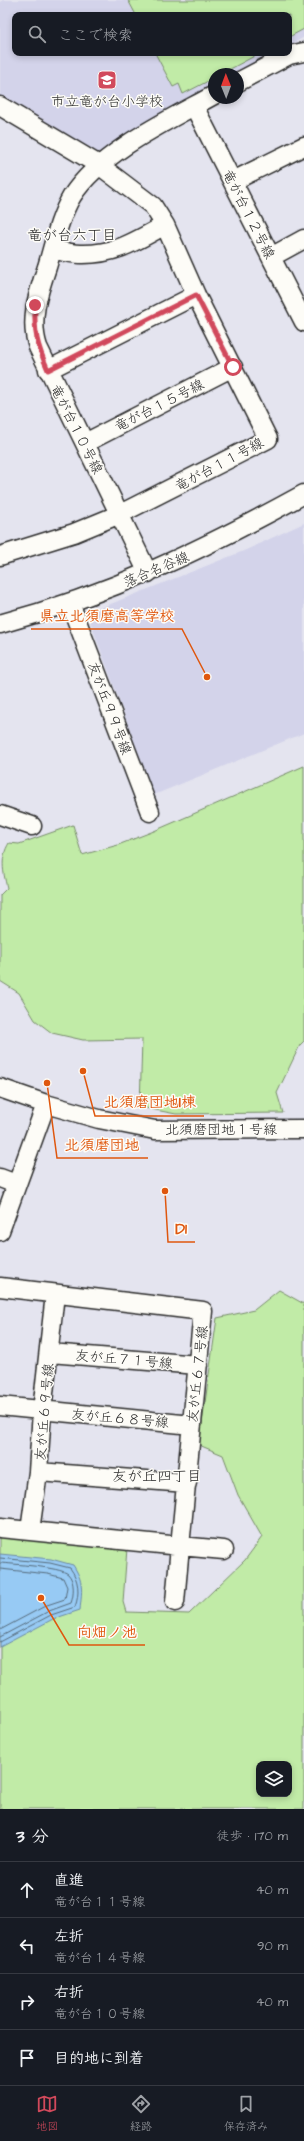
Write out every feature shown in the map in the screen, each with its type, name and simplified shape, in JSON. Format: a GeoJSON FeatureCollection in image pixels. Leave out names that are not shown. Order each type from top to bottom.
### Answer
{"type":"FeatureCollection","features":[{"type":"Feature","properties":{"kind":"street"},"geometry":{"type":"LineString","coordinates":[[292,54],[304,52]]}},
{"type":"Feature","properties":{"kind":"street"},"geometry":{"type":"LineString","coordinates":[[244,79],[287,56]]}},
{"type":"Feature","properties":{"kind":"street","name":"竜が台１０号線"},"geometry":{"type":"LineString","coordinates":[[148,573],[36,343],[34,320],[35,305],[64,214],[72,197],[99,165],[112,154],[208,98]]}},
{"type":"Feature","properties":{"kind":"street","name":"竜が台１１号線"},"geometry":{"type":"LineString","coordinates":[[0,106],[99,165],[153,206],[165,225],[196,295],[268,439],[120,514],[74,533],[0,556]]}},
{"type":"Feature","properties":{"kind":"street","name":"竜が台１２号線"},"geometry":{"type":"LineString","coordinates":[[194,106],[304,322]]}},
{"type":"Feature","properties":{"kind":"street"},"geometry":{"type":"LineString","coordinates":[[232,181],[304,146]]}},
{"type":"Feature","properties":{"kind":"street"},"geometry":{"type":"LineString","coordinates":[[53,249],[79,255],[103,252],[126,247],[165,225]]}},
{"type":"Feature","properties":{"kind":"street"},"geometry":{"type":"LineString","coordinates":[[271,257],[304,239]]}},
{"type":"Feature","properties":{"kind":"street"},"geometry":{"type":"LineString","coordinates":[[48,370],[196,295]]}},
{"type":"Feature","properties":{"kind":"street","name":"竜が台１５号線"},"geometry":{"type":"LineString","coordinates":[[84,442],[233,367]]}},
{"type":"Feature","properties":{"kind":"street","name":"落合名谷線"},"geometry":{"type":"LineString","coordinates":[[0,624],[70,603],[148,573],[228,536],[304,494]]}},
{"type":"Feature","properties":{"kind":"street","name":"友が丘９９号線"},"geometry":{"type":"LineString","coordinates":[[70,603],[150,812]]}},
{"type":"Feature","properties":{"kind":"street"},"geometry":{"type":"LineString","coordinates":[[0,815],[32,826]]}},
{"type":"Feature","properties":{"kind":"street","name":"北須磨団地１号線"},"geometry":{"type":"LineString","coordinates":[[0,1088],[46,1104],[99,1119],[155,1130],[304,1129]]}},
{"type":"Feature","properties":{"kind":"street"},"geometry":{"type":"LineString","coordinates":[[0,1231],[8,1181],[46,1104]]}},
{"type":"Feature","properties":{"kind":"street","name":"友が丘６７号線"},"geometry":{"type":"LineString","coordinates":[[0,1287],[203,1311],[175,1602]]}},
{"type":"Feature","properties":{"kind":"street","name":"友が丘６９号線"},"geometry":{"type":"LineString","coordinates":[[30,1531],[38,1472],[42,1411],[50,1353],[55,1294]]}},
{"type":"Feature","properties":{"kind":"street","name":"友が丘７１号線"},"geometry":{"type":"LineString","coordinates":[[50,1353],[198,1365]]}},
{"type":"Feature","properties":{"kind":"street","name":"友が丘６８号線"},"geometry":{"type":"LineString","coordinates":[[0,1406],[192,1425]]}},
{"type":"Feature","properties":{"kind":"street"},"geometry":{"type":"LineString","coordinates":[[38,1472],[187,1483]]}},
{"type":"Feature","properties":{"kind":"street"},"geometry":{"type":"LineString","coordinates":[[0,1528],[224,1550]]}},
{"type":"Feature","properties":{"kind":"shaded area","name":"市立竜が台小学校"},"geometry":{"type":"Polygon","coordinates":[[[3,0],[304,0],[304,37],[292,44],[292,12],[12,12],[12,56],[270,56],[244,70],[244,68],[208,68],[208,90],[96,155],[0,100],[0,2],[3,0]]]}},
{"type":"Feature","properties":{"kind":"shaded area"},"geometry":{"type":"Polygon","coordinates":[[[304,523],[304,733],[154,795],[90,621],[93,611],[246,550],[304,523]]]}},
{"type":"Feature","properties":{"kind":"green space"},"geometry":{"type":"Polygon","coordinates":[[[128,0],[304,0],[304,29],[292,35],[292,12],[134,12],[128,0]]]}},
{"type":"Feature","properties":{"kind":"green space"},"geometry":{"type":"Polygon","coordinates":[[[157,56],[254,56],[232,68],[208,68],[208,81],[183,94],[179,84],[173,87],[157,56]]]}},
{"type":"Feature","properties":{"kind":"green space"},"geometry":{"type":"Polygon","coordinates":[[[304,766],[304,1041],[300,1045],[277,1093],[283,1113],[176,1114],[140,1107],[142,1039],[83,1040],[52,1033],[35,1020],[19,993],[0,981],[0,895],[7,888],[3,865],[6,849],[9,843],[19,844],[73,825],[82,855],[118,845],[304,766]]]}},
{"type":"Feature","properties":{"kind":"green space"},"geometry":{"type":"Polygon","coordinates":[[[279,1290],[304,1304],[304,1809],[0,1809],[0,1535],[127,1548],[123,1602],[126,1612],[189,1614],[245,1560],[262,1537],[238,1495],[223,1455],[199,1445],[217,1318],[254,1310],[279,1290]]]}},
{"type":"Feature","properties":{"kind":"water"},"geometry":{"type":"Polygon","coordinates":[[[0,1554],[51,1559],[73,1565],[81,1581],[80,1610],[53,1619],[0,1647],[0,1554]]]}},
{"type":"Feature","properties":{"kind":"place","name":"市立竜が台小学校"},"geometry":{"type":"Point","coordinates":[107,80]}},
{"type":"Feature","properties":{"kind":"place","name":"県立北須磨高等学校"},"geometry":{"type":"Point","coordinates":[207,677]}},
{"type":"Feature","properties":{"kind":"place","name":"北須磨団地I棟"},"geometry":{"type":"Point","coordinates":[83,1071]}},
{"type":"Feature","properties":{"kind":"place","name":"北須磨団地"},"geometry":{"type":"Point","coordinates":[47,1083]}},
{"type":"Feature","properties":{"kind":"place","name":"D1"},"geometry":{"type":"Point","coordinates":[165,1191]}},
{"type":"Feature","properties":{"kind":"place","name":"向畑ノ池"},"geometry":{"type":"Point","coordinates":[41,1598]}},
{"type":"Feature","properties":{"kind":"district","name":"竜が台六丁目"},"geometry":{"type":"Point","coordinates":[72,235]}},
{"type":"Feature","properties":{"kind":"district","name":"友が丘四丁目"},"geometry":{"type":"Point","coordinates":[157,1476]}},
{"type":"Feature","properties":{"kind":"route"},"geometry":{"type":"LineString","coordinates":[[35,305],[34,324],[36,343],[48,370],[196,295],[233,367]]}}]}
